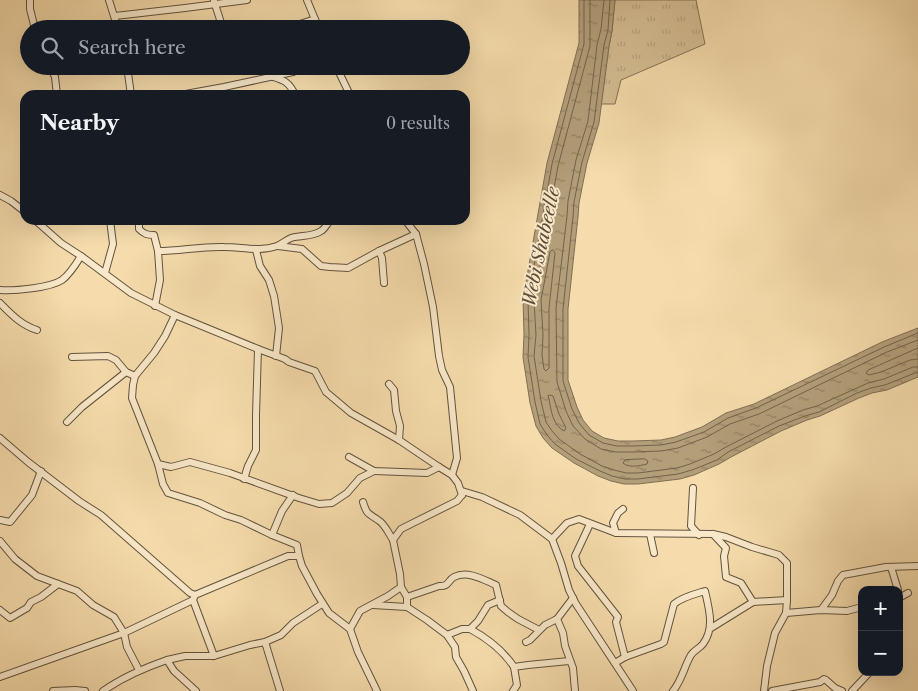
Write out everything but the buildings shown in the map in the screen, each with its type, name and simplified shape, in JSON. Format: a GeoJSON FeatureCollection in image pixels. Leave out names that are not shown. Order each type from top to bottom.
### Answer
{"type":"FeatureCollection","features":[{"type":"Feature","properties":{"kind":"street"},"geometry":{"type":"LineString","coordinates":[[30,0],[33,20]]}},
{"type":"Feature","properties":{"kind":"street"},"geometry":{"type":"LineString","coordinates":[[109,0],[115,20]]}},
{"type":"Feature","properties":{"kind":"street"},"geometry":{"type":"LineString","coordinates":[[114,16],[214,2],[244,0]]}},
{"type":"Feature","properties":{"kind":"street"},"geometry":{"type":"LineString","coordinates":[[306,0],[315,20]]}},
{"type":"Feature","properties":{"kind":"street"},"geometry":{"type":"LineString","coordinates":[[214,2],[220,20]]}},
{"type":"Feature","properties":{"kind":"street"},"geometry":{"type":"LineString","coordinates":[[54,75],[56,90]]}},
{"type":"Feature","properties":{"kind":"street"},"geometry":{"type":"LineString","coordinates":[[128,75],[130,90]]}},
{"type":"Feature","properties":{"kind":"street"},"geometry":{"type":"LineString","coordinates":[[208,90],[276,75]]}},
{"type":"Feature","properties":{"kind":"street"},"geometry":{"type":"LineString","coordinates":[[340,75],[348,90]]}},
{"type":"Feature","properties":{"kind":"street"},"geometry":{"type":"LineString","coordinates":[[270,76],[284,81],[291,86],[293,90]]}},
{"type":"Feature","properties":{"kind":"street"},"geometry":{"type":"LineString","coordinates":[[0,194],[20,208]]}},
{"type":"Feature","properties":{"kind":"street"},"geometry":{"type":"LineString","coordinates":[[42,225],[61,243],[131,293],[155,306],[258,350],[315,371],[326,392],[341,406],[350,413],[400,440],[452,475],[458,483],[462,495]]}},
{"type":"Feature","properties":{"kind":"street"},"geometry":{"type":"LineString","coordinates":[[105,273],[113,244],[111,225]]}},
{"type":"Feature","properties":{"kind":"street"},"geometry":{"type":"LineString","coordinates":[[139,225],[139,229],[142,232],[147,235],[154,235],[158,251],[160,280],[155,306]]}},
{"type":"Feature","properties":{"kind":"street"},"geometry":{"type":"LineString","coordinates":[[278,246],[292,238],[310,236],[317,233],[326,225]]}},
{"type":"Feature","properties":{"kind":"street"},"geometry":{"type":"LineString","coordinates":[[409,225],[416,234],[424,264],[433,307],[439,356],[442,370],[450,386],[457,458],[452,475]]}},
{"type":"Feature","properties":{"kind":"street"},"geometry":{"type":"LineString","coordinates":[[158,251],[224,247],[256,250],[278,246],[302,249],[321,266],[348,268],[416,234]]}},
{"type":"Feature","properties":{"kind":"street"},"geometry":{"type":"LineString","coordinates":[[256,250],[260,266],[269,280],[274,296],[279,328],[276,356]]}},
{"type":"Feature","properties":{"kind":"street"},"geometry":{"type":"LineString","coordinates":[[379,251],[382,258],[384,283]]}},
{"type":"Feature","properties":{"kind":"street"},"geometry":{"type":"LineString","coordinates":[[0,290],[50,285],[62,280],[74,268],[81,256]]}},
{"type":"Feature","properties":{"kind":"street"},"geometry":{"type":"LineString","coordinates":[[0,303],[11,315],[27,326],[37,330]]}},
{"type":"Feature","properties":{"kind":"street"},"geometry":{"type":"LineString","coordinates":[[175,315],[154,353],[135,376],[132,398],[158,464],[163,484],[168,493],[200,503],[297,545],[302,566],[322,604],[329,613],[350,629],[358,652],[377,691]]}},
{"type":"Feature","properties":{"kind":"street"},"geometry":{"type":"LineString","coordinates":[[244,479],[256,450],[258,350]]}},
{"type":"Feature","properties":{"kind":"street"},"geometry":{"type":"LineString","coordinates":[[72,356],[108,356],[116,360],[126,372],[135,376]]}},
{"type":"Feature","properties":{"kind":"street"},"geometry":{"type":"LineString","coordinates":[[67,422],[82,407],[126,372]]}},
{"type":"Feature","properties":{"kind":"street"},"geometry":{"type":"LineString","coordinates":[[389,384],[394,390],[400,426],[400,440]]}},
{"type":"Feature","properties":{"kind":"street"},"geometry":{"type":"LineString","coordinates":[[0,438],[79,501],[101,515],[190,593],[194,598],[214,656]]}},
{"type":"Feature","properties":{"kind":"street"},"geometry":{"type":"LineString","coordinates":[[348,457],[374,471],[427,473],[439,467]]}},
{"type":"Feature","properties":{"kind":"street"},"geometry":{"type":"LineString","coordinates":[[158,464],[171,467],[190,462],[230,473],[320,504],[332,503],[347,493],[360,478],[374,471]]}},
{"type":"Feature","properties":{"kind":"street"},"geometry":{"type":"LineString","coordinates":[[0,520],[10,522],[32,495],[41,471]]}},
{"type":"Feature","properties":{"kind":"street"},"geometry":{"type":"LineString","coordinates":[[693,488],[692,526],[699,535]]}},
{"type":"Feature","properties":{"kind":"street"},"geometry":{"type":"LineString","coordinates":[[393,540],[401,529],[457,501],[462,495],[462,491],[482,497],[520,514],[552,539],[573,598],[633,691]]}},
{"type":"Feature","properties":{"kind":"street"},"geometry":{"type":"LineString","coordinates":[[272,535],[282,511],[293,495]]}},
{"type":"Feature","properties":{"kind":"street"},"geometry":{"type":"LineString","coordinates":[[363,502],[366,512],[379,520],[393,540],[401,587],[407,597],[407,607]]}},
{"type":"Feature","properties":{"kind":"street"},"geometry":{"type":"LineString","coordinates":[[616,534],[613,523],[618,513],[623,509]]}},
{"type":"Feature","properties":{"kind":"street"},"geometry":{"type":"LineString","coordinates":[[552,539],[567,523],[579,519],[616,534],[713,534],[779,555],[787,563],[786,613],[775,633],[764,691]]}},
{"type":"Feature","properties":{"kind":"street"},"geometry":{"type":"LineString","coordinates":[[590,524],[575,556],[578,566],[618,617],[616,622],[624,657]]}},
{"type":"Feature","properties":{"kind":"street"},"geometry":{"type":"LineString","coordinates":[[650,534],[654,553]]}},
{"type":"Feature","properties":{"kind":"street"},"geometry":{"type":"LineString","coordinates":[[713,534],[726,548],[724,556],[726,577],[741,583],[753,602]]}},
{"type":"Feature","properties":{"kind":"street"},"geometry":{"type":"LineString","coordinates":[[0,541],[15,559],[37,576],[77,591],[93,605],[114,617],[124,633],[127,647],[140,670]]}},
{"type":"Feature","properties":{"kind":"street"},"geometry":{"type":"LineString","coordinates":[[0,677],[124,633],[194,598],[288,556],[299,556]]}},
{"type":"Feature","properties":{"kind":"street"},"geometry":{"type":"LineString","coordinates":[[821,610],[843,575],[891,567],[918,566]]}},
{"type":"Feature","properties":{"kind":"street"},"geometry":{"type":"LineString","coordinates":[[891,567],[896,586]]}},
{"type":"Feature","properties":{"kind":"street"},"geometry":{"type":"LineString","coordinates":[[407,597],[443,586],[452,577],[459,575],[480,577],[496,585],[501,606],[539,630]]}},
{"type":"Feature","properties":{"kind":"street"},"geometry":{"type":"LineString","coordinates":[[0,610],[10,618],[27,608],[31,602],[58,584]]}},
{"type":"Feature","properties":{"kind":"street"},"geometry":{"type":"LineString","coordinates":[[350,629],[360,611],[401,587]]}},
{"type":"Feature","properties":{"kind":"street"},"geometry":{"type":"LineString","coordinates":[[616,663],[624,657],[664,642],[674,604],[705,590],[711,628]]}},
{"type":"Feature","properties":{"kind":"street"},"geometry":{"type":"LineString","coordinates":[[903,594],[908,593]]}},
{"type":"Feature","properties":{"kind":"street"},"geometry":{"type":"LineString","coordinates":[[526,642],[545,625],[557,620],[573,598]]}},
{"type":"Feature","properties":{"kind":"street"},"geometry":{"type":"LineString","coordinates":[[470,629],[478,621],[488,605],[500,600]]}},
{"type":"Feature","properties":{"kind":"street"},"geometry":{"type":"LineString","coordinates":[[673,691],[690,658],[702,645],[711,628],[753,602],[787,600]]}},
{"type":"Feature","properties":{"kind":"street"},"geometry":{"type":"LineString","coordinates":[[103,691],[140,670],[167,660],[185,656],[214,656],[265,642],[281,635],[293,623],[322,604]]}},
{"type":"Feature","properties":{"kind":"street"},"geometry":{"type":"LineString","coordinates":[[372,604],[407,607],[428,620],[447,636],[454,647],[456,658],[473,691]]}},
{"type":"Feature","properties":{"kind":"street"},"geometry":{"type":"LineString","coordinates":[[786,613],[821,610],[847,611],[858,608]]}},
{"type":"Feature","properties":{"kind":"street"},"geometry":{"type":"LineString","coordinates":[[557,620],[563,633],[572,668],[574,691]]}},
{"type":"Feature","properties":{"kind":"street"},"geometry":{"type":"LineString","coordinates":[[447,636],[462,629],[470,629],[491,643],[510,660],[514,668],[517,686],[513,691]]}},
{"type":"Feature","properties":{"kind":"street"},"geometry":{"type":"LineString","coordinates":[[265,642],[280,691]]}},
{"type":"Feature","properties":{"kind":"street"},"geometry":{"type":"LineString","coordinates":[[167,660],[174,671],[196,691]]}},
{"type":"Feature","properties":{"kind":"street"},"geometry":{"type":"LineString","coordinates":[[514,668],[569,661]]}},
{"type":"Feature","properties":{"kind":"street"},"geometry":{"type":"LineString","coordinates":[[852,691],[866,676]]}},
{"type":"Feature","properties":{"kind":"street"},"geometry":{"type":"LineString","coordinates":[[772,691],[820,682],[824,679],[842,691]]}},
{"type":"Feature","properties":{"kind":"street"},"geometry":{"type":"LineString","coordinates":[[52,691],[85,691]]}},
{"type":"Feature","properties":{"kind":"green space"},"geometry":{"type":"Polygon","coordinates":[[[615,0],[696,0],[705,44],[621,80],[615,104],[601,104],[612,31],[615,0]]]}},
{"type":"Feature","properties":{"kind":"water","name":"Webi Shabeelle"},"geometry":{"type":"Polygon","coordinates":[[[579,0],[615,0],[599,123],[587,163],[579,203],[568,309],[568,380],[583,420],[592,431],[604,438],[618,441],[661,440],[675,437],[702,427],[726,413],[754,404],[882,342],[918,328],[918,377],[887,390],[859,398],[781,431],[719,464],[680,479],[638,484],[624,484],[611,481],[574,463],[552,448],[543,438],[536,426],[530,403],[523,357],[523,299],[547,163],[579,43],[579,0]]]}}]}
